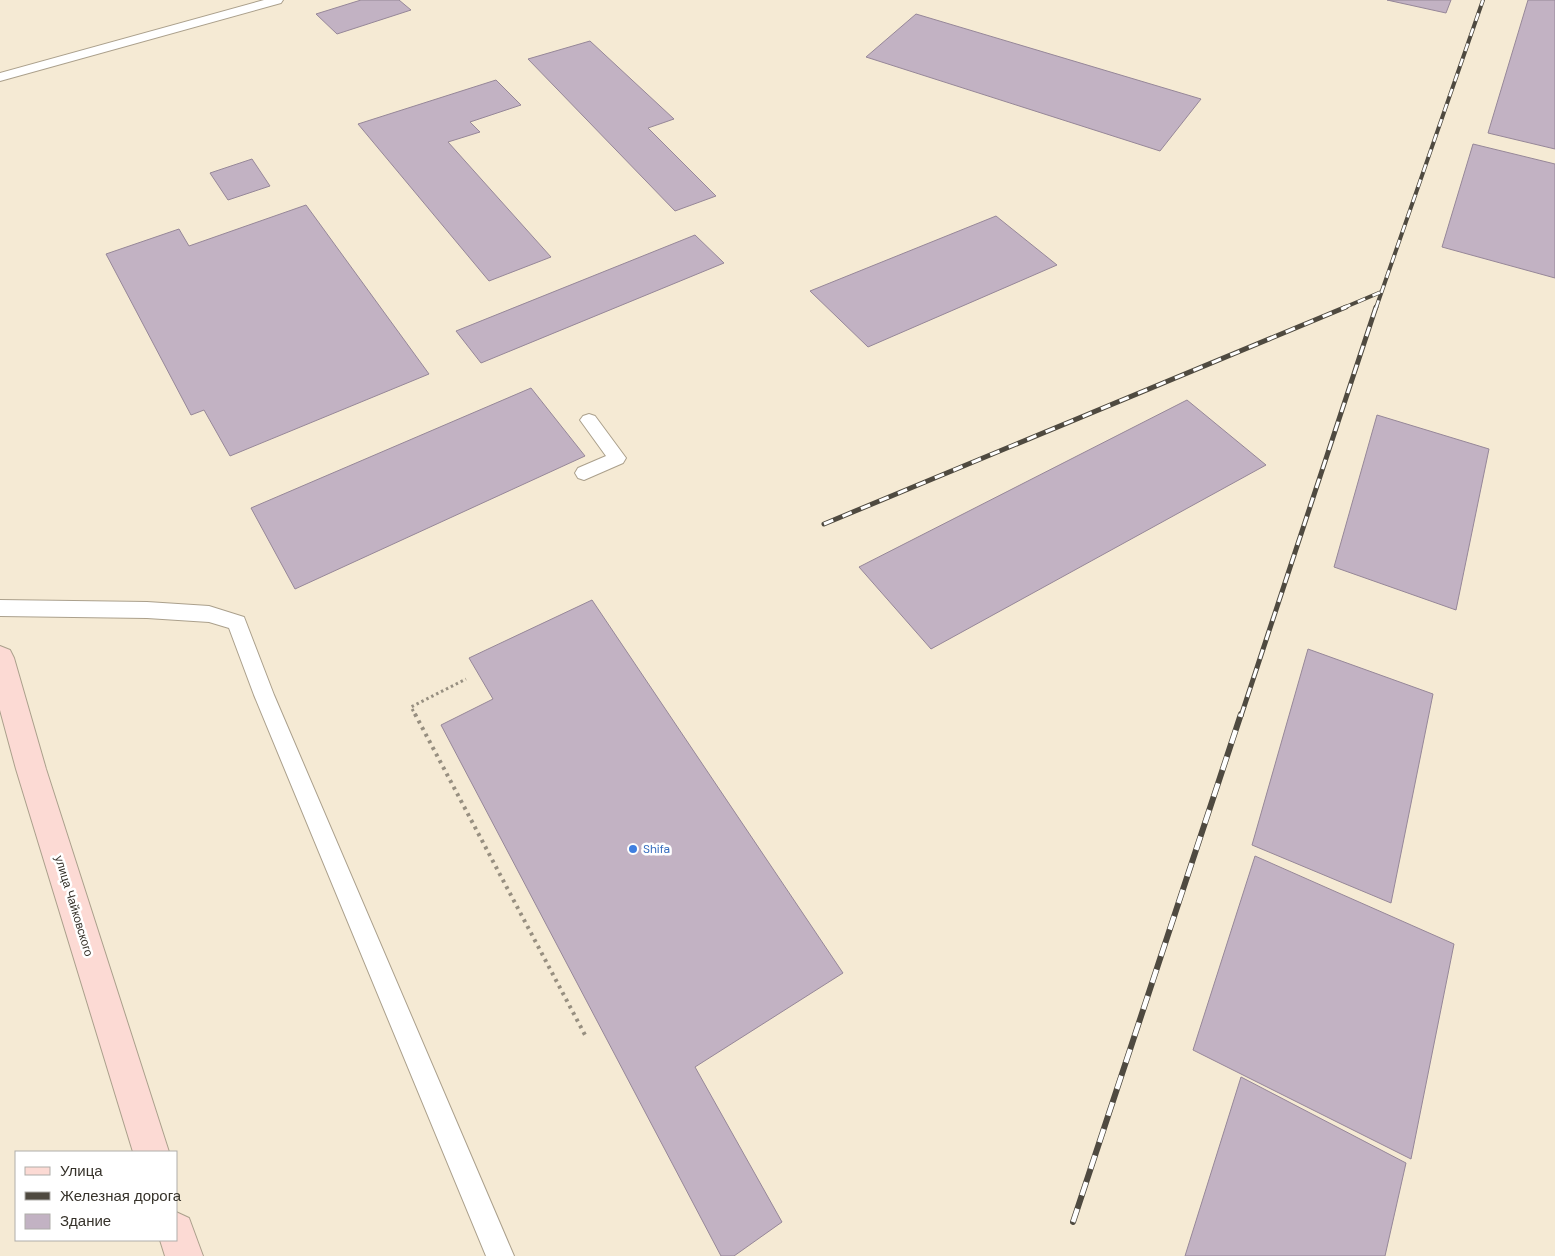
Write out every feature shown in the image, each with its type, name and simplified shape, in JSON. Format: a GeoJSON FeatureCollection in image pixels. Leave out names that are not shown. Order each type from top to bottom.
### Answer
{"type":"FeatureCollection","features":[{"type":"Feature","properties":{"kind":"main road","name":"улица Чайковского"},"geometry":{"type":"LineString","coordinates":[[0,658],[31,769],[151,1151]]}},
{"type":"Feature","properties":{"kind":"main road"},"geometry":{"type":"LineString","coordinates":[[178,1237],[184,1256]]}},
{"type":"Feature","properties":{"kind":"lane"},"geometry":{"type":"LineString","coordinates":[[0,77],[277,0]]}},
{"type":"Feature","properties":{"kind":"lane"},"geometry":{"type":"LineString","coordinates":[[584,473],[616,458],[589,420]]}},
{"type":"Feature","properties":{"kind":"lane"},"geometry":{"type":"LineString","coordinates":[[0,608],[147,610],[209,614],[237,623],[264,695],[500,1256]]}},
{"type":"Feature","properties":{"kind":"path"},"geometry":{"type":"LineString","coordinates":[[466,679],[412,707],[585,1036]]}},
{"type":"Feature","properties":{"kind":"building"},"geometry":{"type":"Polygon","coordinates":[[[361,0],[399,0],[411,10],[337,34],[316,14],[361,0]]]}},
{"type":"Feature","properties":{"kind":"building"},"geometry":{"type":"Polygon","coordinates":[[[1387,0],[1451,0],[1446,13],[1387,0]]]}},
{"type":"Feature","properties":{"kind":"building"},"geometry":{"type":"Polygon","coordinates":[[[1528,0],[1555,0],[1555,149],[1488,133],[1528,0]]]}},
{"type":"Feature","properties":{"kind":"building"},"geometry":{"type":"Polygon","coordinates":[[[916,14],[1201,99],[1160,151],[866,57],[916,14]]]}},
{"type":"Feature","properties":{"kind":"building"},"geometry":{"type":"Polygon","coordinates":[[[590,41],[674,119],[648,128],[716,196],[675,211],[528,59],[590,41]]]}},
{"type":"Feature","properties":{"kind":"building"},"geometry":{"type":"Polygon","coordinates":[[[496,80],[521,105],[470,122],[480,132],[448,142],[551,257],[489,281],[358,124],[496,80]]]}},
{"type":"Feature","properties":{"kind":"building"},"geometry":{"type":"Polygon","coordinates":[[[1473,144],[1555,164],[1555,278],[1442,247],[1473,144]]]}},
{"type":"Feature","properties":{"kind":"building"},"geometry":{"type":"Polygon","coordinates":[[[252,159],[270,186],[228,200],[210,173],[252,159]]]}},
{"type":"Feature","properties":{"kind":"building"},"geometry":{"type":"Polygon","coordinates":[[[306,205],[429,374],[230,456],[204,410],[191,415],[106,254],[179,229],[189,246],[306,205]]]}},
{"type":"Feature","properties":{"kind":"building"},"geometry":{"type":"Polygon","coordinates":[[[996,216],[1057,265],[868,347],[810,291],[996,216]]]}},
{"type":"Feature","properties":{"kind":"building"},"geometry":{"type":"Polygon","coordinates":[[[695,235],[724,263],[481,363],[456,331],[695,235]]]}},
{"type":"Feature","properties":{"kind":"building"},"geometry":{"type":"Polygon","coordinates":[[[531,388],[585,456],[295,589],[251,508],[531,388]]]}},
{"type":"Feature","properties":{"kind":"building"},"geometry":{"type":"Polygon","coordinates":[[[1187,400],[1266,465],[931,649],[859,567],[1187,400]]]}},
{"type":"Feature","properties":{"kind":"building"},"geometry":{"type":"Polygon","coordinates":[[[1377,415],[1489,449],[1456,610],[1334,567],[1377,415]]]}},
{"type":"Feature","properties":{"kind":"building","name":"Shifa"},"geometry":{"type":"Polygon","coordinates":[[[592,600],[843,973],[695,1067],[782,1222],[734,1256],[721,1256],[441,725],[493,699],[469,658],[592,600]]]}},
{"type":"Feature","properties":{"kind":"building"},"geometry":{"type":"Polygon","coordinates":[[[1308,649],[1433,694],[1391,903],[1252,845],[1308,649]]]}},
{"type":"Feature","properties":{"kind":"building"},"geometry":{"type":"Polygon","coordinates":[[[1255,856],[1454,944],[1411,1159],[1193,1050],[1255,856]]]}},
{"type":"Feature","properties":{"kind":"building"},"geometry":{"type":"Polygon","coordinates":[[[1241,1077],[1406,1163],[1385,1256],[1185,1256],[1241,1077]]]}},
{"type":"Feature","properties":{"kind":"railway"},"geometry":{"type":"LineString","coordinates":[[1376,308],[1483,0]]}},
{"type":"Feature","properties":{"kind":"railway"},"geometry":{"type":"LineString","coordinates":[[1343,308],[1381,292]]}},
{"type":"Feature","properties":{"kind":"railway"},"geometry":{"type":"LineString","coordinates":[[824,524],[1346,307]]}},
{"type":"Feature","properties":{"kind":"railway"},"geometry":{"type":"LineString","coordinates":[[1241,716],[1376,307]]}},
{"type":"Feature","properties":{"kind":"railway"},"geometry":{"type":"LineString","coordinates":[[1073,1222],[1241,714]]}},
{"type":"Feature","properties":{"kind":"place","name":"Shifa"},"geometry":{"type":"Point","coordinates":[633,849]}}]}
